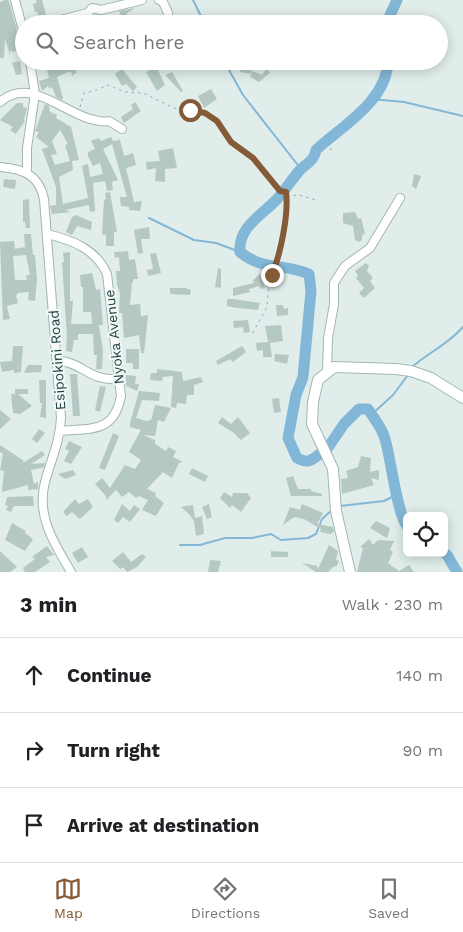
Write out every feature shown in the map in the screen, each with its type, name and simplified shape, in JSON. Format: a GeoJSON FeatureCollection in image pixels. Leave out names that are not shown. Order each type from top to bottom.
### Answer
{"type":"FeatureCollection","features":[{"type":"Feature","properties":{"kind":"street"},"geometry":{"type":"LineString","coordinates":[[15,0],[19,15]]}},
{"type":"Feature","properties":{"kind":"street"},"geometry":{"type":"LineString","coordinates":[[80,15],[88,13],[92,8],[102,10],[142,0]]}},
{"type":"Feature","properties":{"kind":"street"},"geometry":{"type":"LineString","coordinates":[[159,0],[163,2],[168,12]]}},
{"type":"Feature","properties":{"kind":"street"},"geometry":{"type":"LineString","coordinates":[[0,167],[27,172],[27,148],[35,94],[31,70]]}},
{"type":"Feature","properties":{"kind":"street"},"geometry":{"type":"LineString","coordinates":[[1,100],[8,95],[22,92],[35,94],[76,114],[104,122],[109,121],[122,129]]}},
{"type":"Feature","properties":{"kind":"street","name":"Esipokini Road"},"geometry":{"type":"LineString","coordinates":[[27,172],[35,177],[42,189],[57,360],[61,431],[45,483],[42,501],[46,526],[71,572]]}},
{"type":"Feature","properties":{"kind":"street"},"geometry":{"type":"LineString","coordinates":[[326,372],[328,338],[334,304],[334,283],[345,266],[370,248],[400,198]]}},
{"type":"Feature","properties":{"kind":"street","name":"Nyoka Avenue"},"geometry":{"type":"LineString","coordinates":[[47,234],[84,247],[95,255],[104,266],[107,274],[121,396],[119,408],[110,422],[96,428],[61,431]]}},
{"type":"Feature","properties":{"kind":"street"},"geometry":{"type":"LineString","coordinates":[[57,360],[75,364],[101,380],[118,379]]}},
{"type":"Feature","properties":{"kind":"street"},"geometry":{"type":"LineString","coordinates":[[350,572],[336,510],[333,469],[312,424],[318,380],[334,367],[344,366],[411,371],[431,378],[463,398]]}},
{"type":"Feature","properties":{"kind":"path"},"geometry":{"type":"LineString","coordinates":[[76,114],[82,104],[84,93],[108,85],[125,92],[143,93],[174,108],[205,113],[217,121],[231,142],[253,158],[280,191],[286,192],[286,214],[277,264],[269,283],[267,307],[251,336]]}},
{"type":"Feature","properties":{"kind":"path"},"geometry":{"type":"LineString","coordinates":[[329,135],[331,151]]}},
{"type":"Feature","properties":{"kind":"path"},"geometry":{"type":"LineString","coordinates":[[286,196],[299,195],[316,200]]}},
{"type":"Feature","properties":{"kind":"building"},"geometry":{"type":"Polygon","coordinates":[[[8,0],[15,23],[15,51],[12,52],[11,49],[10,55],[5,39],[4,58],[0,58],[0,2],[8,0]]]}},
{"type":"Feature","properties":{"kind":"building"},"geometry":{"type":"Polygon","coordinates":[[[36,0],[42,0],[46,15],[38,15],[35,12],[33,4],[37,3],[36,0]]]}},
{"type":"Feature","properties":{"kind":"building"},"geometry":{"type":"Polygon","coordinates":[[[135,8],[126,15],[121,15],[119,11],[135,8]]]}},
{"type":"Feature","properties":{"kind":"building"},"geometry":{"type":"Polygon","coordinates":[[[15,62],[15,70],[21,70],[22,74],[16,75],[12,63],[15,62]]]}},
{"type":"Feature","properties":{"kind":"building"},"geometry":{"type":"Polygon","coordinates":[[[48,70],[76,70],[77,72],[72,76],[71,71],[57,77],[62,100],[56,97],[52,87],[50,89],[48,86],[42,91],[39,81],[49,78],[48,70]]]}},
{"type":"Feature","properties":{"kind":"building"},"geometry":{"type":"Polygon","coordinates":[[[123,70],[137,87],[133,91],[126,84],[122,86],[115,74],[123,70]]]}},
{"type":"Feature","properties":{"kind":"building"},"geometry":{"type":"Polygon","coordinates":[[[158,70],[165,85],[157,91],[146,72],[158,70]]]}},
{"type":"Feature","properties":{"kind":"building"},"geometry":{"type":"Polygon","coordinates":[[[241,70],[251,70],[250,74],[240,72],[241,70]]]}},
{"type":"Feature","properties":{"kind":"building"},"geometry":{"type":"Polygon","coordinates":[[[266,70],[270,73],[259,82],[250,77],[252,71],[262,75],[266,70]]]}},
{"type":"Feature","properties":{"kind":"building"},"geometry":{"type":"Polygon","coordinates":[[[172,72],[183,91],[181,92],[165,75],[172,72]]]}},
{"type":"Feature","properties":{"kind":"building"},"geometry":{"type":"Polygon","coordinates":[[[211,89],[217,99],[204,108],[198,96],[211,89]]]}},
{"type":"Feature","properties":{"kind":"building"},"geometry":{"type":"Polygon","coordinates":[[[135,102],[141,111],[124,123],[121,117],[133,109],[131,105],[135,102]]]}},
{"type":"Feature","properties":{"kind":"building"},"geometry":{"type":"Polygon","coordinates":[[[17,103],[23,103],[23,107],[27,108],[25,121],[16,134],[10,130],[13,127],[0,120],[17,103]]]}},
{"type":"Feature","properties":{"kind":"building"},"geometry":{"type":"Polygon","coordinates":[[[45,104],[49,106],[50,112],[57,115],[56,118],[71,127],[79,160],[72,161],[73,170],[59,177],[63,204],[88,198],[82,166],[88,164],[90,177],[103,174],[100,163],[93,166],[88,156],[88,152],[95,149],[91,141],[99,138],[101,141],[111,137],[113,141],[120,140],[124,156],[133,153],[136,165],[126,168],[134,202],[142,201],[140,211],[129,210],[129,207],[121,206],[120,197],[127,197],[112,144],[103,149],[118,180],[112,182],[113,190],[107,191],[105,181],[93,183],[95,211],[90,212],[89,205],[65,210],[71,212],[52,214],[50,206],[56,205],[56,187],[42,149],[49,147],[36,137],[39,132],[35,131],[45,104]],[[60,130],[52,141],[57,154],[51,155],[55,165],[70,161],[65,145],[68,144],[60,130]]]}},
{"type":"Feature","properties":{"kind":"building"},"geometry":{"type":"Polygon","coordinates":[[[173,148],[177,168],[165,169],[165,182],[155,181],[156,168],[147,170],[146,162],[160,161],[158,151],[173,148]]]}},
{"type":"Feature","properties":{"kind":"building"},"geometry":{"type":"Polygon","coordinates":[[[414,174],[421,176],[416,189],[412,186],[414,174]]]}},
{"type":"Feature","properties":{"kind":"building"},"geometry":{"type":"Polygon","coordinates":[[[4,179],[16,180],[15,189],[3,187],[4,179]]]}},
{"type":"Feature","properties":{"kind":"building"},"geometry":{"type":"Polygon","coordinates":[[[110,192],[117,232],[114,232],[114,246],[106,246],[106,235],[102,234],[104,200],[106,199],[105,193],[110,192]]]}},
{"type":"Feature","properties":{"kind":"building"},"geometry":{"type":"Polygon","coordinates":[[[29,199],[30,228],[26,228],[25,222],[23,222],[23,200],[29,199]]]}},
{"type":"Feature","properties":{"kind":"building"},"geometry":{"type":"Polygon","coordinates":[[[355,212],[358,219],[361,218],[365,234],[362,235],[362,240],[359,242],[355,240],[353,226],[343,223],[343,213],[355,212]]]}},
{"type":"Feature","properties":{"kind":"building"},"geometry":{"type":"Polygon","coordinates":[[[76,215],[92,222],[91,230],[77,226],[72,235],[66,232],[72,217],[76,215]]]}},
{"type":"Feature","properties":{"kind":"building"},"geometry":{"type":"Polygon","coordinates":[[[149,227],[150,239],[141,239],[143,253],[138,254],[134,230],[149,227]]]}},
{"type":"Feature","properties":{"kind":"building"},"geometry":{"type":"Polygon","coordinates":[[[24,234],[31,234],[37,279],[35,301],[28,300],[29,292],[18,293],[16,296],[18,303],[7,306],[10,319],[3,320],[0,242],[14,241],[15,249],[25,247],[24,234]],[[26,255],[13,256],[15,280],[27,280],[26,275],[30,275],[26,255]]]}},
{"type":"Feature","properties":{"kind":"building"},"geometry":{"type":"Polygon","coordinates":[[[128,251],[129,260],[135,259],[138,279],[134,279],[132,283],[130,305],[140,304],[141,316],[148,315],[144,353],[141,353],[139,335],[124,338],[122,313],[119,313],[120,293],[117,285],[116,271],[120,271],[119,257],[115,258],[114,252],[128,251]]]}},
{"type":"Feature","properties":{"kind":"building"},"geometry":{"type":"Polygon","coordinates":[[[70,252],[70,301],[73,301],[71,324],[92,324],[91,312],[83,312],[83,287],[81,287],[80,275],[92,273],[96,290],[100,289],[103,325],[99,325],[103,351],[102,369],[96,369],[97,355],[94,355],[93,334],[78,334],[78,340],[74,340],[72,352],[66,351],[67,337],[62,262],[64,262],[63,253],[70,252]]]}},
{"type":"Feature","properties":{"kind":"building"},"geometry":{"type":"Polygon","coordinates":[[[156,253],[161,273],[148,276],[147,270],[153,269],[150,254],[156,253]]]}},
{"type":"Feature","properties":{"kind":"building"},"geometry":{"type":"Polygon","coordinates":[[[366,263],[369,266],[367,271],[373,278],[370,281],[375,288],[364,298],[359,293],[364,288],[356,278],[358,276],[355,271],[366,263]]]}},
{"type":"Feature","properties":{"kind":"building"},"geometry":{"type":"Polygon","coordinates":[[[218,268],[221,269],[221,288],[215,287],[218,268]]]}},
{"type":"Feature","properties":{"kind":"building"},"geometry":{"type":"Polygon","coordinates":[[[260,274],[265,288],[260,289],[259,286],[249,289],[250,292],[233,296],[233,288],[254,283],[253,280],[260,274]]]}},
{"type":"Feature","properties":{"kind":"building"},"geometry":{"type":"Polygon","coordinates":[[[170,288],[191,290],[190,295],[170,294],[170,288]]]}},
{"type":"Feature","properties":{"kind":"building"},"geometry":{"type":"Polygon","coordinates":[[[227,299],[260,303],[258,310],[237,308],[227,306],[227,299]]]}},
{"type":"Feature","properties":{"kind":"building"},"geometry":{"type":"Polygon","coordinates":[[[276,305],[283,305],[284,309],[288,308],[288,315],[277,316],[276,305]]]}},
{"type":"Feature","properties":{"kind":"building"},"geometry":{"type":"Polygon","coordinates":[[[248,320],[250,332],[244,333],[243,327],[234,328],[233,321],[248,320]]]}},
{"type":"Feature","properties":{"kind":"building"},"geometry":{"type":"Polygon","coordinates":[[[281,325],[283,341],[270,343],[272,357],[263,357],[263,350],[257,351],[256,343],[268,342],[265,326],[281,325]]]}},
{"type":"Feature","properties":{"kind":"building"},"geometry":{"type":"Polygon","coordinates":[[[13,346],[23,346],[21,372],[14,373],[14,370],[2,372],[0,362],[12,361],[13,346]]]}},
{"type":"Feature","properties":{"kind":"building"},"geometry":{"type":"Polygon","coordinates":[[[242,346],[246,352],[233,362],[230,359],[218,365],[216,361],[242,346]]]}},
{"type":"Feature","properties":{"kind":"building"},"geometry":{"type":"Polygon","coordinates":[[[126,349],[139,349],[139,369],[133,369],[133,363],[126,363],[126,349]]]}},
{"type":"Feature","properties":{"kind":"building"},"geometry":{"type":"Polygon","coordinates":[[[275,354],[289,355],[287,364],[274,361],[275,354]]]}},
{"type":"Feature","properties":{"kind":"building"},"geometry":{"type":"Polygon","coordinates":[[[28,365],[42,365],[41,372],[24,373],[28,365]]]}},
{"type":"Feature","properties":{"kind":"building"},"geometry":{"type":"Polygon","coordinates":[[[157,369],[182,372],[183,381],[201,377],[203,382],[194,385],[194,395],[187,395],[186,404],[177,403],[176,408],[171,407],[173,376],[163,377],[162,381],[150,380],[151,373],[157,373],[157,369]]]}},
{"type":"Feature","properties":{"kind":"building"},"geometry":{"type":"Polygon","coordinates":[[[70,374],[77,374],[80,416],[73,416],[70,374]]]}},
{"type":"Feature","properties":{"kind":"building"},"geometry":{"type":"Polygon","coordinates":[[[126,375],[136,376],[135,384],[139,384],[137,391],[126,386],[126,375]]]}},
{"type":"Feature","properties":{"kind":"building"},"geometry":{"type":"Polygon","coordinates":[[[39,380],[46,380],[46,418],[40,417],[42,403],[40,403],[39,380]]]}},
{"type":"Feature","properties":{"kind":"building"},"geometry":{"type":"Polygon","coordinates":[[[100,386],[106,387],[100,412],[95,410],[100,386]]]}},
{"type":"Feature","properties":{"kind":"building"},"geometry":{"type":"Polygon","coordinates":[[[15,389],[28,389],[28,394],[18,394],[32,406],[20,414],[13,413],[11,394],[15,394],[15,389]]]}},
{"type":"Feature","properties":{"kind":"building"},"geometry":{"type":"Polygon","coordinates":[[[139,391],[160,393],[159,401],[142,400],[136,418],[146,421],[151,420],[155,405],[171,408],[164,422],[158,420],[155,436],[143,435],[155,440],[155,444],[166,451],[168,447],[176,451],[173,457],[183,462],[179,463],[172,478],[163,472],[147,489],[156,493],[155,496],[164,503],[156,516],[142,510],[148,500],[139,496],[136,498],[129,492],[122,497],[116,490],[106,500],[106,496],[95,484],[102,478],[110,488],[125,465],[135,469],[141,460],[129,452],[141,430],[130,427],[139,391]]]}},
{"type":"Feature","properties":{"kind":"building"},"geometry":{"type":"Polygon","coordinates":[[[279,398],[281,412],[274,413],[272,399],[279,398]]]}},
{"type":"Feature","properties":{"kind":"building"},"geometry":{"type":"Polygon","coordinates":[[[0,410],[11,419],[0,429],[0,410]]]}},
{"type":"Feature","properties":{"kind":"building"},"geometry":{"type":"Polygon","coordinates":[[[222,417],[231,424],[238,417],[250,433],[241,440],[218,423],[222,417]]]}},
{"type":"Feature","properties":{"kind":"building"},"geometry":{"type":"Polygon","coordinates":[[[39,429],[45,433],[37,443],[32,439],[39,429]]]}},
{"type":"Feature","properties":{"kind":"building"},"geometry":{"type":"Polygon","coordinates":[[[113,433],[119,436],[105,470],[99,468],[113,433]]]}},
{"type":"Feature","properties":{"kind":"building"},"geometry":{"type":"Polygon","coordinates":[[[69,441],[82,447],[71,464],[64,461],[69,451],[65,449],[69,441]]]}},
{"type":"Feature","properties":{"kind":"building"},"geometry":{"type":"Polygon","coordinates":[[[0,445],[24,461],[21,464],[42,451],[45,455],[31,464],[45,463],[44,467],[31,470],[34,484],[38,482],[38,489],[28,490],[28,485],[2,492],[4,471],[0,470],[3,454],[0,452],[0,445]]]}},
{"type":"Feature","properties":{"kind":"building"},"geometry":{"type":"Polygon","coordinates":[[[361,456],[371,458],[370,472],[379,470],[379,480],[371,478],[374,485],[342,494],[341,479],[348,478],[346,471],[358,467],[361,456]]]}},
{"type":"Feature","properties":{"kind":"building"},"geometry":{"type":"Polygon","coordinates":[[[192,468],[208,476],[205,482],[189,474],[192,468]]]}},
{"type":"Feature","properties":{"kind":"building"},"geometry":{"type":"Polygon","coordinates":[[[73,470],[76,475],[65,479],[58,474],[73,470]]]}},
{"type":"Feature","properties":{"kind":"building"},"geometry":{"type":"Polygon","coordinates":[[[293,476],[298,489],[311,489],[311,491],[322,494],[322,496],[291,496],[286,478],[293,476]]]}},
{"type":"Feature","properties":{"kind":"building"},"geometry":{"type":"Polygon","coordinates":[[[224,492],[232,497],[233,493],[247,493],[251,498],[241,512],[232,505],[230,508],[220,498],[224,492]]]}},
{"type":"Feature","properties":{"kind":"building"},"geometry":{"type":"Polygon","coordinates":[[[33,496],[34,506],[14,506],[11,512],[6,510],[8,506],[5,505],[7,497],[33,496]]]}},
{"type":"Feature","properties":{"kind":"building"},"geometry":{"type":"Polygon","coordinates":[[[75,499],[79,504],[88,499],[93,507],[80,519],[72,512],[67,516],[63,512],[75,499]]]}},
{"type":"Feature","properties":{"kind":"building"},"geometry":{"type":"Polygon","coordinates":[[[122,504],[130,511],[134,505],[140,509],[130,522],[123,517],[118,523],[114,520],[122,504]]]}},
{"type":"Feature","properties":{"kind":"building"},"geometry":{"type":"Polygon","coordinates":[[[209,504],[212,517],[207,519],[202,507],[209,504]]]}},
{"type":"Feature","properties":{"kind":"building"},"geometry":{"type":"Polygon","coordinates":[[[302,504],[323,513],[317,524],[333,527],[334,531],[331,534],[320,532],[321,529],[304,519],[294,517],[283,525],[290,507],[300,510],[302,504]]]}},
{"type":"Feature","properties":{"kind":"building"},"geometry":{"type":"Polygon","coordinates":[[[193,505],[195,518],[202,516],[204,534],[196,536],[194,521],[181,507],[193,505]]]}},
{"type":"Feature","properties":{"kind":"building"},"geometry":{"type":"Polygon","coordinates":[[[376,521],[390,528],[387,538],[370,528],[376,521]]]}},
{"type":"Feature","properties":{"kind":"building"},"geometry":{"type":"Polygon","coordinates":[[[12,523],[26,531],[25,533],[33,539],[25,551],[5,540],[12,523]]]}},
{"type":"Feature","properties":{"kind":"building"},"geometry":{"type":"Polygon","coordinates":[[[369,539],[373,545],[378,540],[394,541],[390,550],[393,552],[388,563],[399,571],[409,565],[414,572],[357,572],[363,548],[360,547],[369,539]]]}},
{"type":"Feature","properties":{"kind":"building"},"geometry":{"type":"Polygon","coordinates":[[[329,545],[338,551],[336,560],[339,561],[336,567],[334,566],[328,572],[316,572],[302,563],[317,566],[318,569],[329,545]]]}},
{"type":"Feature","properties":{"kind":"building"},"geometry":{"type":"Polygon","coordinates":[[[47,546],[54,555],[46,557],[50,562],[35,572],[25,572],[23,568],[35,559],[32,557],[47,546]]]}},
{"type":"Feature","properties":{"kind":"building"},"geometry":{"type":"Polygon","coordinates":[[[82,547],[88,557],[78,563],[72,553],[82,547]]]}},
{"type":"Feature","properties":{"kind":"building"},"geometry":{"type":"Polygon","coordinates":[[[0,551],[17,567],[10,572],[0,572],[0,551]]]}},
{"type":"Feature","properties":{"kind":"building"},"geometry":{"type":"Polygon","coordinates":[[[271,551],[288,552],[288,557],[271,557],[271,551]]]}},
{"type":"Feature","properties":{"kind":"building"},"geometry":{"type":"Polygon","coordinates":[[[123,552],[131,562],[142,554],[146,557],[137,567],[127,572],[123,567],[120,569],[112,561],[123,552]]]}},
{"type":"Feature","properties":{"kind":"building"},"geometry":{"type":"Polygon","coordinates":[[[210,560],[221,561],[218,572],[208,572],[210,560]]]}},
{"type":"Feature","properties":{"kind":"waterway"},"geometry":{"type":"LineString","coordinates":[[193,0],[200,15]]}},
{"type":"Feature","properties":{"kind":"waterway"},"geometry":{"type":"LineString","coordinates":[[390,15],[397,0]]}},
{"type":"Feature","properties":{"kind":"waterway"},"geometry":{"type":"LineString","coordinates":[[229,70],[243,95],[301,169]]}},
{"type":"Feature","properties":{"kind":"waterway"},"geometry":{"type":"LineString","coordinates":[[321,453],[309,461],[301,460],[297,458],[288,438],[296,395],[303,377],[311,291],[309,274],[257,262],[240,252],[240,243],[247,228],[278,198],[300,170],[312,159],[316,150],[350,122],[372,100],[380,88],[387,70]]}},
{"type":"Feature","properties":{"kind":"waterway"},"geometry":{"type":"LineString","coordinates":[[372,99],[404,102],[463,116]]}},
{"type":"Feature","properties":{"kind":"waterway"},"geometry":{"type":"LineString","coordinates":[[149,218],[194,240],[216,243],[240,252]]}},
{"type":"Feature","properties":{"kind":"waterway"},"geometry":{"type":"LineString","coordinates":[[412,367],[452,338],[463,327]]}},
{"type":"Feature","properties":{"kind":"waterway"},"geometry":{"type":"LineString","coordinates":[[371,415],[393,395],[408,375]]}},
{"type":"Feature","properties":{"kind":"waterway"},"geometry":{"type":"LineString","coordinates":[[327,449],[344,424],[359,409],[368,409],[384,435],[403,520]]}},
{"type":"Feature","properties":{"kind":"waterway"},"geometry":{"type":"LineString","coordinates":[[340,506],[384,501],[398,494]]}},
{"type":"Feature","properties":{"kind":"waterway"},"geometry":{"type":"LineString","coordinates":[[180,545],[200,545],[225,538],[252,538],[271,534],[281,540],[308,538],[316,534],[322,519],[332,510]]}},
{"type":"Feature","properties":{"kind":"waterway"},"geometry":{"type":"LineString","coordinates":[[448,557],[457,572]]}},
{"type":"Feature","properties":{"kind":"route"},"geometry":{"type":"LineString","coordinates":[[190,110],[196,113],[205,113],[217,121],[231,142],[253,158],[280,191],[284,190],[286,192],[286,214],[276,261],[277,264],[272,275]]}}]}
